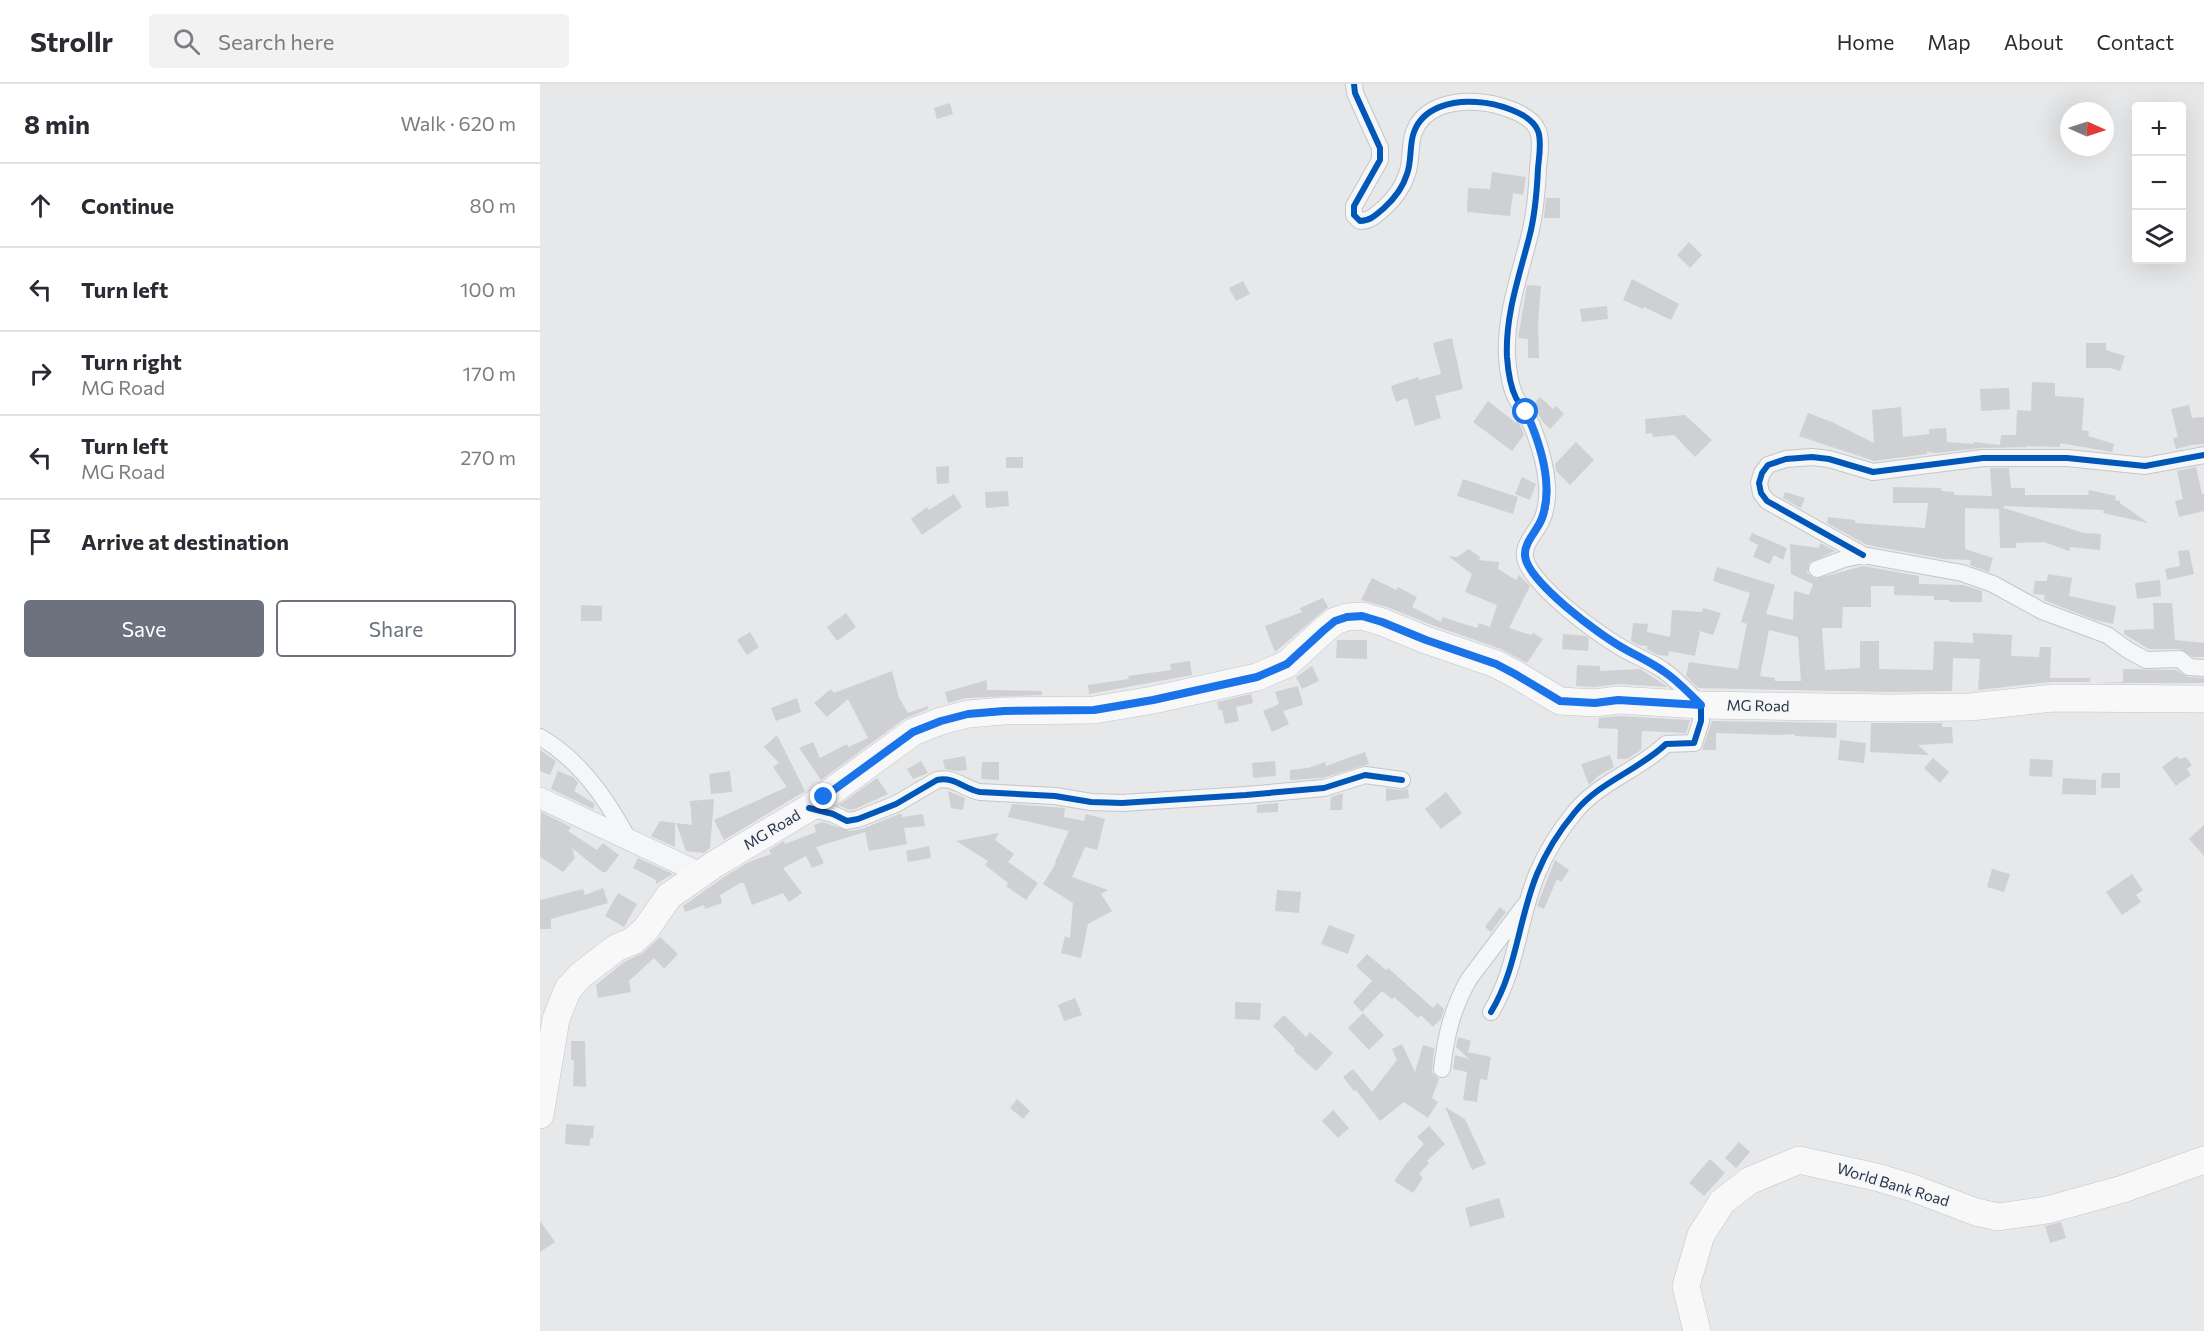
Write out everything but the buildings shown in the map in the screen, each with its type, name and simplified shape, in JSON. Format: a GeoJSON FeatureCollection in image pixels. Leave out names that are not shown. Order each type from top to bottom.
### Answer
{"type":"FeatureCollection","features":[{"type":"Feature","properties":{"kind":"main road","name":"MG Road"},"geometry":{"type":"LineString","coordinates":[[540,1115],[556,1019],[568,989],[616,948],[633,941],[646,929],[669,896],[700,873],[808,808],[913,732],[968,714],[1004,711],[1094,710],[1153,700],[1257,677],[1287,664],[1329,625],[1347,617],[1362,616],[1382,622],[1496,664],[1560,701],[1595,703],[1618,700],[1701,705],[1889,708],[1970,707],[2053,698],[2204,699]]}},
{"type":"Feature","properties":{"kind":"main road","name":"World Bank Road"},"geometry":{"type":"LineString","coordinates":[[1698,1331],[1686,1286],[1701,1235],[1722,1202],[1749,1181],[1799,1160],[1876,1177],[1976,1212],[1998,1217],[2046,1210],[2123,1189],[2204,1160]]}},
{"type":"Feature","properties":{"kind":"street"},"geometry":{"type":"LineString","coordinates":[[1354,84],[1355,93],[1380,148],[1380,160],[1354,206],[1354,215],[1360,221],[1367,221],[1375,216],[1400,189],[1408,172],[1414,133],[1425,115],[1435,108],[1449,103],[1476,102],[1503,106],[1529,119],[1538,130],[1538,175],[1530,235],[1515,287],[1506,338],[1509,378],[1515,396],[1534,431],[1547,485],[1546,504],[1541,521],[1530,538],[1524,554],[1527,564],[1537,577],[1561,602],[1606,637],[1665,672],[1701,705],[1701,721],[1694,743],[1666,744],[1654,755],[1611,782],[1576,810],[1560,831],[1537,873],[1514,961],[1500,997],[1491,1012]]}},
{"type":"Feature","properties":{"kind":"street"},"geometry":{"type":"LineString","coordinates":[[2204,455],[2145,466],[2067,458],[1983,458],[1873,472],[1829,459],[1812,457],[1786,459],[1768,465],[1762,473],[1760,483],[1761,493],[1767,501],[1863,555],[1962,573],[1993,584],[2043,611],[2107,635],[2146,660],[2180,659],[2189,667],[2204,668]]}},
{"type":"Feature","properties":{"kind":"street"},"geometry":{"type":"LineString","coordinates":[[1817,569],[1863,555]]}},
{"type":"Feature","properties":{"kind":"street"},"geometry":{"type":"LineString","coordinates":[[540,737],[559,749],[577,767],[613,811],[628,839]]}},
{"type":"Feature","properties":{"kind":"street"},"geometry":{"type":"LineString","coordinates":[[808,808],[833,814],[847,821],[858,819],[896,804],[944,778],[952,779],[980,792],[1122,803],[1324,788],[1365,775],[1402,780]]}},
{"type":"Feature","properties":{"kind":"street"},"geometry":{"type":"LineString","coordinates":[[540,798],[700,873]]}},
{"type":"Feature","properties":{"kind":"street"},"geometry":{"type":"LineString","coordinates":[[1442,1069],[1445,1041],[1453,1011],[1462,992],[1529,901]]}},
{"type":"Feature","properties":{"kind":"cycle path"},"geometry":{"type":"LineString","coordinates":[[1354,84],[1355,93],[1380,148],[1380,160],[1354,206],[1354,215],[1360,221],[1376,215],[1398,193],[1409,169],[1414,132],[1418,123],[1432,111],[1458,102],[1493,104],[1520,114],[1534,124],[1538,131],[1540,149],[1534,212],[1514,297],[1507,342],[1507,362],[1511,383],[1536,437],[1547,485],[1544,514],[1526,547],[1525,558],[1534,575],[1556,599],[1611,641],[1663,670],[1701,705],[1701,721],[1694,743],[1666,744],[1596,792],[1575,812],[1559,834],[1537,874],[1525,909],[1512,962],[1500,996],[1491,1012]]}},
{"type":"Feature","properties":{"kind":"cycle path"},"geometry":{"type":"LineString","coordinates":[[1863,555],[1767,501],[1761,493],[1759,483],[1768,465],[1786,459],[1812,457],[1829,459],[1873,472],[1983,458],[2067,458],[2145,466],[2204,455]]}},
{"type":"Feature","properties":{"kind":"cycle path"},"geometry":{"type":"LineString","coordinates":[[809,808],[833,814],[847,821],[858,819],[896,804],[937,780],[943,779],[980,792],[1055,796],[1091,802],[1122,803],[1324,788],[1365,775],[1402,780]]}},
{"type":"Feature","properties":{"kind":"route"},"geometry":{"type":"LineString","coordinates":[[824,797],[913,732],[941,721],[968,714],[1004,711],[1094,710],[1153,700],[1257,677],[1287,664],[1335,621],[1347,617],[1362,616],[1382,622],[1496,664],[1560,701],[1595,703],[1618,700],[1701,705],[1665,672],[1590,627],[1553,595],[1527,564],[1524,554],[1530,538],[1541,521],[1546,504],[1547,485],[1534,431],[1526,412]]}}]}
